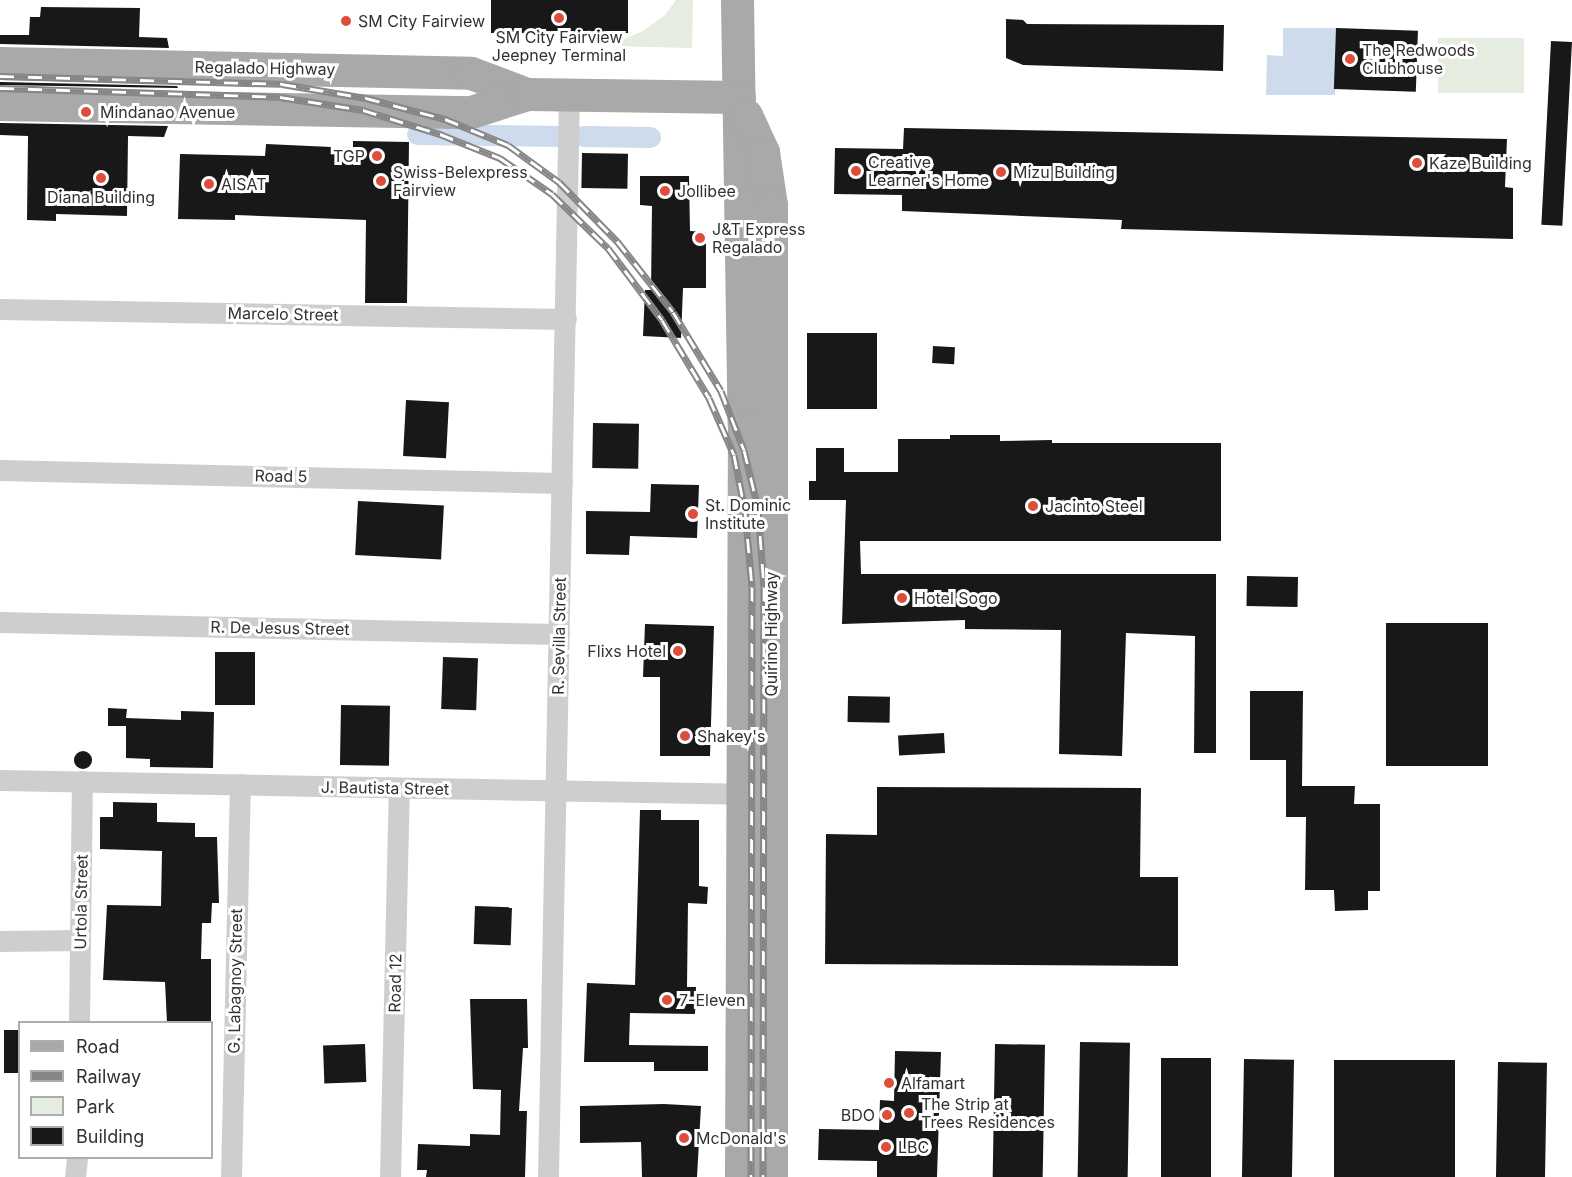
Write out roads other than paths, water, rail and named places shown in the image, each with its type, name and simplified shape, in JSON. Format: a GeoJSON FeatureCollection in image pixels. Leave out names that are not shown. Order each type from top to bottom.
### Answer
{"type":"FeatureCollection","features":[{"type":"Feature","properties":{"kind":"main road","name":"Quirino Highway"},"geometry":{"type":"LineString","coordinates":[[738,0],[743,359],[771,1177]]}},
{"type":"Feature","properties":{"kind":"main road","name":"Regalado Highway"},"geometry":{"type":"LineString","coordinates":[[0,63],[471,73],[527,94]]}},
{"type":"Feature","properties":{"kind":"main road","name":"Regalado Highway"},"geometry":{"type":"LineString","coordinates":[[0,104],[471,112],[527,94],[739,98]]}},
{"type":"Feature","properties":{"kind":"main road","name":"Quirino Highway"},"geometry":{"type":"LineString","coordinates":[[741,1177],[757,794]]}},
{"type":"Feature","properties":{"kind":"street","name":"R. Sevilla Street"},"geometry":{"type":"LineString","coordinates":[[548,1177],[569,95]]}},
{"type":"Feature","properties":{"kind":"street","name":"Marcelo Street"},"geometry":{"type":"LineString","coordinates":[[0,309],[566,319]]}},
{"type":"Feature","properties":{"kind":"street","name":"Road 5"},"geometry":{"type":"LineString","coordinates":[[0,470],[562,483]]}},
{"type":"Feature","properties":{"kind":"street","name":"R. De Jesus Street"},"geometry":{"type":"LineString","coordinates":[[0,622],[559,634]]}},
{"type":"Feature","properties":{"kind":"street","name":"J. Bautista Street"},"geometry":{"type":"LineString","coordinates":[[0,780],[757,794]]}},
{"type":"Feature","properties":{"kind":"street","name":"Urtola Street"},"geometry":{"type":"LineString","coordinates":[[79,1021],[82,781]]}},
{"type":"Feature","properties":{"kind":"street","name":"G. Labagnoy Street"},"geometry":{"type":"LineString","coordinates":[[231,1177],[240,784]]}},
{"type":"Feature","properties":{"kind":"street","name":"Road 12"},"geometry":{"type":"LineString","coordinates":[[390,1177],[399,788]]}},
{"type":"Feature","properties":{"kind":"street"},"geometry":{"type":"LineString","coordinates":[[0,941],[80,940]]}},
{"type":"Feature","properties":{"kind":"street"},"geometry":{"type":"LineString","coordinates":[[75,1177],[77,1159]]}},
{"type":"Feature","properties":{"kind":"water"},"geometry":{"type":"Polygon","coordinates":[[[1283,28],[1336,28],[1335,95],[1266,95],[1267,55],[1283,56],[1283,28]]]}},
{"type":"Feature","properties":{"kind":"waterway"},"geometry":{"type":"LineString","coordinates":[[417,134],[562,136]]}},
{"type":"Feature","properties":{"kind":"waterway"},"geometry":{"type":"LineString","coordinates":[[583,136],[650,137]]}},
{"type":"Feature","properties":{"kind":"railway"},"geometry":{"type":"LineString","coordinates":[[0,76],[282,84],[366,98],[445,119],[508,145],[559,182],[617,241],[673,312],[721,391],[744,450],[758,508],[764,587],[763,1177]]}},
{"type":"Feature","properties":{"kind":"railway"},"geometry":{"type":"LineString","coordinates":[[0,88],[280,97],[363,110],[440,134],[500,158],[552,194],[608,248],[662,320],[709,398],[734,455],[745,511],[752,587],[751,1177]]}},
{"type":"Feature","properties":{"kind":"place","name":"SM City Fairview Jeepney Terminal"},"geometry":{"type":"Point","coordinates":[559,18]}},
{"type":"Feature","properties":{"kind":"place","name":"SM City Fairview"},"geometry":{"type":"Point","coordinates":[346,21]}},
{"type":"Feature","properties":{"kind":"place","name":"The Redwoods Clubhouse"},"geometry":{"type":"Point","coordinates":[1350,59]}},
{"type":"Feature","properties":{"kind":"place","name":"Mindanao Avenue"},"geometry":{"type":"Point","coordinates":[86,112]}},
{"type":"Feature","properties":{"kind":"place","name":"TGP"},"geometry":{"type":"Point","coordinates":[377,156]}},
{"type":"Feature","properties":{"kind":"place","name":"Kaze Building"},"geometry":{"type":"Point","coordinates":[1417,163]}},
{"type":"Feature","properties":{"kind":"place","name":"Creative Learner's Home"},"geometry":{"type":"Point","coordinates":[856,171]}},
{"type":"Feature","properties":{"kind":"place","name":"Mizu Building"},"geometry":{"type":"Point","coordinates":[1001,172]}},
{"type":"Feature","properties":{"kind":"place","name":"Diana Building"},"geometry":{"type":"Point","coordinates":[101,178]}},
{"type":"Feature","properties":{"kind":"place","name":"Swiss-Belexpress Fairview"},"geometry":{"type":"Point","coordinates":[381,181]}},
{"type":"Feature","properties":{"kind":"place","name":"AISAT"},"geometry":{"type":"Point","coordinates":[209,184]}},
{"type":"Feature","properties":{"kind":"place","name":"Jollibee"},"geometry":{"type":"Point","coordinates":[665,191]}},
{"type":"Feature","properties":{"kind":"place","name":"J&T Express Regalado"},"geometry":{"type":"Point","coordinates":[700,238]}},
{"type":"Feature","properties":{"kind":"place","name":"Jacinto Steel"},"geometry":{"type":"Point","coordinates":[1033,506]}},
{"type":"Feature","properties":{"kind":"place","name":"St. Dominic Institute"},"geometry":{"type":"Point","coordinates":[693,514]}},
{"type":"Feature","properties":{"kind":"place","name":"Hotel Sogo"},"geometry":{"type":"Point","coordinates":[902,598]}},
{"type":"Feature","properties":{"kind":"place","name":"Flixs Hotel"},"geometry":{"type":"Point","coordinates":[678,651]}},
{"type":"Feature","properties":{"kind":"place","name":"Shakey's"},"geometry":{"type":"Point","coordinates":[685,736]}},
{"type":"Feature","properties":{"kind":"place","name":"7-Eleven"},"geometry":{"type":"Point","coordinates":[667,1000]}},
{"type":"Feature","properties":{"kind":"place","name":"Alfamart"},"geometry":{"type":"Point","coordinates":[889,1083]}},
{"type":"Feature","properties":{"kind":"place","name":"The Strip at Trees Residences"},"geometry":{"type":"Point","coordinates":[909,1113]}},
{"type":"Feature","properties":{"kind":"place","name":"BDO"},"geometry":{"type":"Point","coordinates":[887,1115]}},
{"type":"Feature","properties":{"kind":"place","name":"McDonald's"},"geometry":{"type":"Point","coordinates":[684,1138]}},
{"type":"Feature","properties":{"kind":"place","name":"LBC"},"geometry":{"type":"Point","coordinates":[886,1147]}}]}
